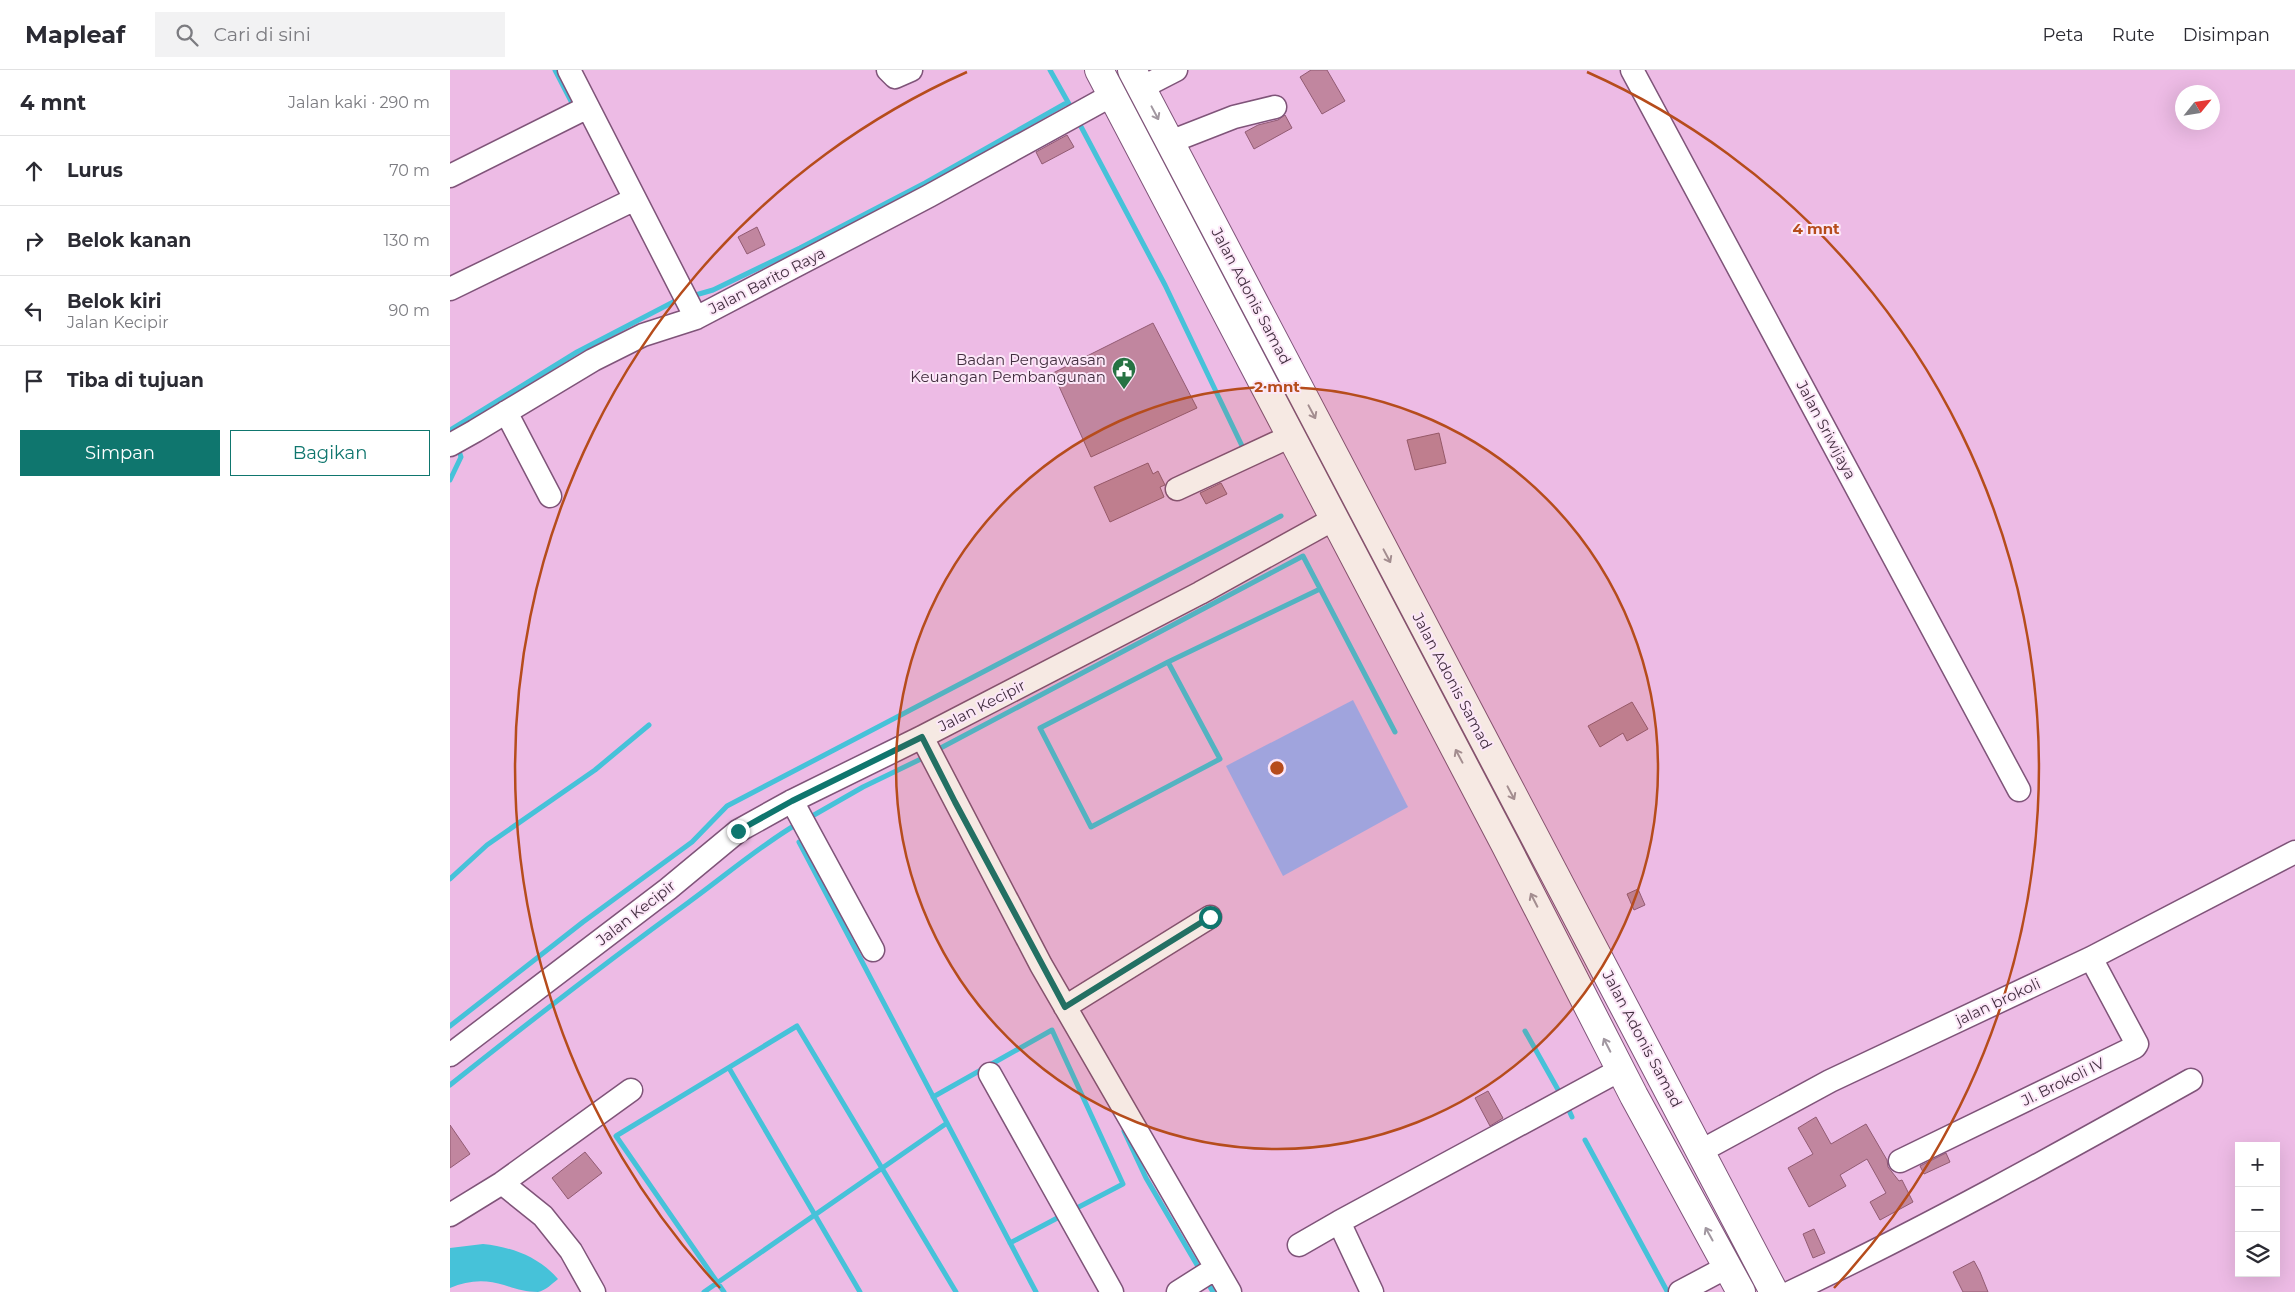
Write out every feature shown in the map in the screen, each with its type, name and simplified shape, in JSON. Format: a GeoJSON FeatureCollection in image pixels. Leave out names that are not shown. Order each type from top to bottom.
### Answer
{"type":"FeatureCollection","features":[{"type":"Feature","properties":{"kind":"highway"},"geometry":{"type":"LineString","coordinates":[[1100,70],[1506,846],[1620,1070],[1741,1292]]}},
{"type":"Feature","properties":{"kind":"highway","name":"Jalan Adonis Samad"},"geometry":{"type":"LineString","coordinates":[[1137,79],[1774,1292]]}},
{"type":"Feature","properties":{"kind":"highway"},"geometry":{"type":"LineString","coordinates":[[1506,846],[1531,832]]}},
{"type":"Feature","properties":{"kind":"street"},"geometry":{"type":"LineString","coordinates":[[569,70],[696,318]]}},
{"type":"Feature","properties":{"kind":"street"},"geometry":{"type":"LineString","coordinates":[[888,70],[895,77],[911,70]]}},
{"type":"Feature","properties":{"kind":"street"},"geometry":{"type":"LineString","coordinates":[[1137,79],[1176,70]]}},
{"type":"Feature","properties":{"kind":"street","name":"Jalan Sriwijaya"},"geometry":{"type":"LineString","coordinates":[[1632,70],[2019,790]]}},
{"type":"Feature","properties":{"kind":"street","name":"Jalan Barito Raya"},"geometry":{"type":"LineString","coordinates":[[456,441],[593,360],[643,334],[696,318],[929,196],[1112,95]]}},
{"type":"Feature","properties":{"kind":"street"},"geometry":{"type":"LineString","coordinates":[[1170,142],[1234,117],[1275,106]]}},
{"type":"Feature","properties":{"kind":"street"},"geometry":{"type":"LineString","coordinates":[[450,176],[588,107]]}},
{"type":"Feature","properties":{"kind":"street"},"geometry":{"type":"LineString","coordinates":[[450,289],[635,199]]}},
{"type":"Feature","properties":{"kind":"street"},"geometry":{"type":"LineString","coordinates":[[506,412],[550,496]]}},
{"type":"Feature","properties":{"kind":"street"},"geometry":{"type":"LineString","coordinates":[[1177,489],[1290,436]]}},
{"type":"Feature","properties":{"kind":"street","name":"Jalan Kecipir"},"geometry":{"type":"LineString","coordinates":[[450,1055],[668,889],[738,831],[801,816],[925,743],[1334,519]]}},
{"type":"Feature","properties":{"kind":"street"},"geometry":{"type":"LineString","coordinates":[[925,743],[1065,1007],[1199,1279],[1230,1292]]}},
{"type":"Feature","properties":{"kind":"street"},"geometry":{"type":"LineString","coordinates":[[801,816],[873,950]]}},
{"type":"Feature","properties":{"kind":"street","name":"jalan brokoli"},"geometry":{"type":"LineString","coordinates":[[1701,1151],[1830,1081],[2091,958],[2295,852]]}},
{"type":"Feature","properties":{"kind":"street"},"geometry":{"type":"LineString","coordinates":[[1065,1007],[1210,917]]}},
{"type":"Feature","properties":{"kind":"street","name":"Jl. Brokoli IV"},"geometry":{"type":"LineString","coordinates":[[1900,1161],[2137,1044],[2091,958]]}},
{"type":"Feature","properties":{"kind":"street"},"geometry":{"type":"LineString","coordinates":[[1299,1245],[1620,1070]]}},
{"type":"Feature","properties":{"kind":"street"},"geometry":{"type":"LineString","coordinates":[[990,1074],[1112,1292]]}},
{"type":"Feature","properties":{"kind":"street"},"geometry":{"type":"LineString","coordinates":[[1791,1292],[1872,1254],[1983,1196],[2191,1080]]}},
{"type":"Feature","properties":{"kind":"street"},"geometry":{"type":"LineString","coordinates":[[450,1215],[502,1183],[632,1090]]}},
{"type":"Feature","properties":{"kind":"street"},"geometry":{"type":"LineString","coordinates":[[502,1183],[543,1216],[571,1250],[594,1292]]}},
{"type":"Feature","properties":{"kind":"street"},"geometry":{"type":"LineString","coordinates":[[1339,1222],[1372,1292]]}},
{"type":"Feature","properties":{"kind":"street"},"geometry":{"type":"LineString","coordinates":[[1680,1292],[1727,1267]]}},
{"type":"Feature","properties":{"kind":"shaded area"},"geometry":{"type":"Polygon","coordinates":[[[1353,700],[1408,807],[1283,876],[1226,766],[1353,700]]]}},
{"type":"Feature","properties":{"kind":"shaded area"},"geometry":{"type":"Polygon","coordinates":[[[483,1244],[524,1254],[551,1271],[558,1279],[546,1289],[538,1292],[525,1291],[484,1281],[470,1282],[450,1288],[450,1248],[483,1244]]]}},
{"type":"Feature","properties":{"kind":"building"},"geometry":{"type":"Polygon","coordinates":[[[1311,70],[1327,70],[1345,101],[1322,114],[1300,77],[1311,70]]]}},
{"type":"Feature","properties":{"kind":"building"},"geometry":{"type":"Polygon","coordinates":[[[1285,115],[1292,128],[1254,149],[1245,132],[1258,125],[1278,120],[1285,115]]]}},
{"type":"Feature","properties":{"kind":"building"},"geometry":{"type":"Polygon","coordinates":[[[1067,135],[1074,147],[1042,164],[1036,152],[1067,135]]]}},
{"type":"Feature","properties":{"kind":"building"},"geometry":{"type":"Polygon","coordinates":[[[757,227],[765,245],[747,254],[738,237],[757,227]]]}},
{"type":"Feature","properties":{"kind":"building","name":"Badan Pengawasan Keuangan Pembangunan"},"geometry":{"type":"Polygon","coordinates":[[[1153,323],[1197,408],[1091,457],[1053,373],[1153,323]]]}},
{"type":"Feature","properties":{"kind":"building"},"geometry":{"type":"Polygon","coordinates":[[[1439,433],[1446,463],[1415,470],[1407,440],[1439,433]]]}},
{"type":"Feature","properties":{"kind":"building"},"geometry":{"type":"Polygon","coordinates":[[[1148,463],[1153,474],[1158,471],[1165,485],[1160,487],[1164,497],[1110,522],[1094,487],[1148,463]]]}},
{"type":"Feature","properties":{"kind":"building"},"geometry":{"type":"Polygon","coordinates":[[[1221,483],[1227,494],[1206,504],[1200,493],[1221,483]]]}},
{"type":"Feature","properties":{"kind":"building"},"geometry":{"type":"Polygon","coordinates":[[[1632,702],[1648,729],[1627,741],[1623,733],[1600,747],[1588,726],[1632,702]]]}},
{"type":"Feature","properties":{"kind":"building"},"geometry":{"type":"Polygon","coordinates":[[[1638,889],[1645,905],[1634,910],[1627,894],[1638,889]]]}},
{"type":"Feature","properties":{"kind":"building"},"geometry":{"type":"Polygon","coordinates":[[[1488,1091],[1503,1118],[1490,1126],[1475,1098],[1488,1091]]]}},
{"type":"Feature","properties":{"kind":"building"},"geometry":{"type":"Polygon","coordinates":[[[1816,1117],[1831,1144],[1866,1124],[1887,1160],[1888,1167],[1899,1181],[1902,1180],[1913,1202],[1880,1220],[1870,1202],[1886,1193],[1867,1159],[1840,1175],[1846,1186],[1809,1207],[1788,1168],[1813,1154],[1798,1128],[1816,1117]]]}},
{"type":"Feature","properties":{"kind":"building"},"geometry":{"type":"Polygon","coordinates":[[[450,1125],[470,1154],[450,1168],[450,1125]]]}},
{"type":"Feature","properties":{"kind":"building"},"geometry":{"type":"Polygon","coordinates":[[[585,1152],[602,1173],[568,1199],[552,1178],[585,1152]]]}},
{"type":"Feature","properties":{"kind":"building"},"geometry":{"type":"Polygon","coordinates":[[[1946,1153],[1950,1162],[1924,1174],[1920,1166],[1946,1153]]]}},
{"type":"Feature","properties":{"kind":"building"},"geometry":{"type":"Polygon","coordinates":[[[1814,1229],[1825,1253],[1813,1258],[1803,1234],[1814,1229]]]}},
{"type":"Feature","properties":{"kind":"building"},"geometry":{"type":"Polygon","coordinates":[[[1974,1261],[1988,1292],[1963,1292],[1953,1272],[1974,1261]]]}},
{"type":"Feature","properties":{"kind":"waterway"},"geometry":{"type":"LineString","coordinates":[[555,70],[572,103]]}},
{"type":"Feature","properties":{"kind":"waterway"},"geometry":{"type":"LineString","coordinates":[[1050,70],[1073,111]]}},
{"type":"Feature","properties":{"kind":"waterway"},"geometry":{"type":"LineString","coordinates":[[692,296],[713,290],[800,248],[925,183],[1068,102]]}},
{"type":"Feature","properties":{"kind":"waterway"},"geometry":{"type":"LineString","coordinates":[[1078,121],[1165,285],[1244,450]]}},
{"type":"Feature","properties":{"kind":"waterway"},"geometry":{"type":"LineString","coordinates":[[454,436],[452,429],[577,352],[679,299]]}},
{"type":"Feature","properties":{"kind":"waterway"},"geometry":{"type":"LineString","coordinates":[[450,480],[461,457],[458,448]]}},
{"type":"Feature","properties":{"kind":"waterway"},"geometry":{"type":"LineString","coordinates":[[450,1026],[583,922],[692,842],[727,806],[1281,516]]}},
{"type":"Feature","properties":{"kind":"waterway"},"geometry":{"type":"LineString","coordinates":[[935,751],[1303,556],[1395,732]]}},
{"type":"Feature","properties":{"kind":"waterway"},"geometry":{"type":"LineString","coordinates":[[1168,662],[1220,759],[1091,827],[1040,728],[1168,662],[1320,589]]}},
{"type":"Feature","properties":{"kind":"waterway"},"geometry":{"type":"LineString","coordinates":[[450,879],[487,845],[595,770],[649,725]]}},
{"type":"Feature","properties":{"kind":"waterway"},"geometry":{"type":"LineString","coordinates":[[807,819],[863,787],[925,757]]}},
{"type":"Feature","properties":{"kind":"waterway"},"geometry":{"type":"LineString","coordinates":[[450,1085],[539,1015],[755,852],[797,824]]}},
{"type":"Feature","properties":{"kind":"waterway"},"geometry":{"type":"LineString","coordinates":[[799,842],[1036,1292]]}},
{"type":"Feature","properties":{"kind":"waterway"},"geometry":{"type":"LineString","coordinates":[[724,1292],[616,1136],[797,1026],[956,1292]]}},
{"type":"Feature","properties":{"kind":"waterway"},"geometry":{"type":"LineString","coordinates":[[933,1097],[1052,1030],[1123,1184],[1073,1210]]}},
{"type":"Feature","properties":{"kind":"waterway"},"geometry":{"type":"LineString","coordinates":[[1525,1031],[1561,1095]]}},
{"type":"Feature","properties":{"kind":"waterway"},"geometry":{"type":"LineString","coordinates":[[729,1068],[860,1292]]}},
{"type":"Feature","properties":{"kind":"waterway"},"geometry":{"type":"LineString","coordinates":[[1567,1106],[1572,1117]]}},
{"type":"Feature","properties":{"kind":"waterway"},"geometry":{"type":"LineString","coordinates":[[704,1292],[947,1123]]}},
{"type":"Feature","properties":{"kind":"waterway"},"geometry":{"type":"LineString","coordinates":[[1124,1131],[1146,1178],[1200,1270]]}},
{"type":"Feature","properties":{"kind":"waterway"},"geometry":{"type":"LineString","coordinates":[[1585,1140],[1667,1291]]}},
{"type":"Feature","properties":{"kind":"waterway"},"geometry":{"type":"LineString","coordinates":[[1010,1243],[1063,1215]]}},
{"type":"Feature","properties":{"kind":"waterway"},"geometry":{"type":"LineString","coordinates":[[1206,1280],[1213,1292]]}},
{"type":"Feature","properties":{"kind":"place","name":"Badan Pengawasan Keuangan Pembangunan"},"geometry":{"type":"Point","coordinates":[1124,390]}},
{"type":"Feature","properties":{"kind":"route"},"geometry":{"type":"LineString","coordinates":[[738,831],[792,801],[922,737],[1041,965],[1065,1007],[1210,917]]}}]}
